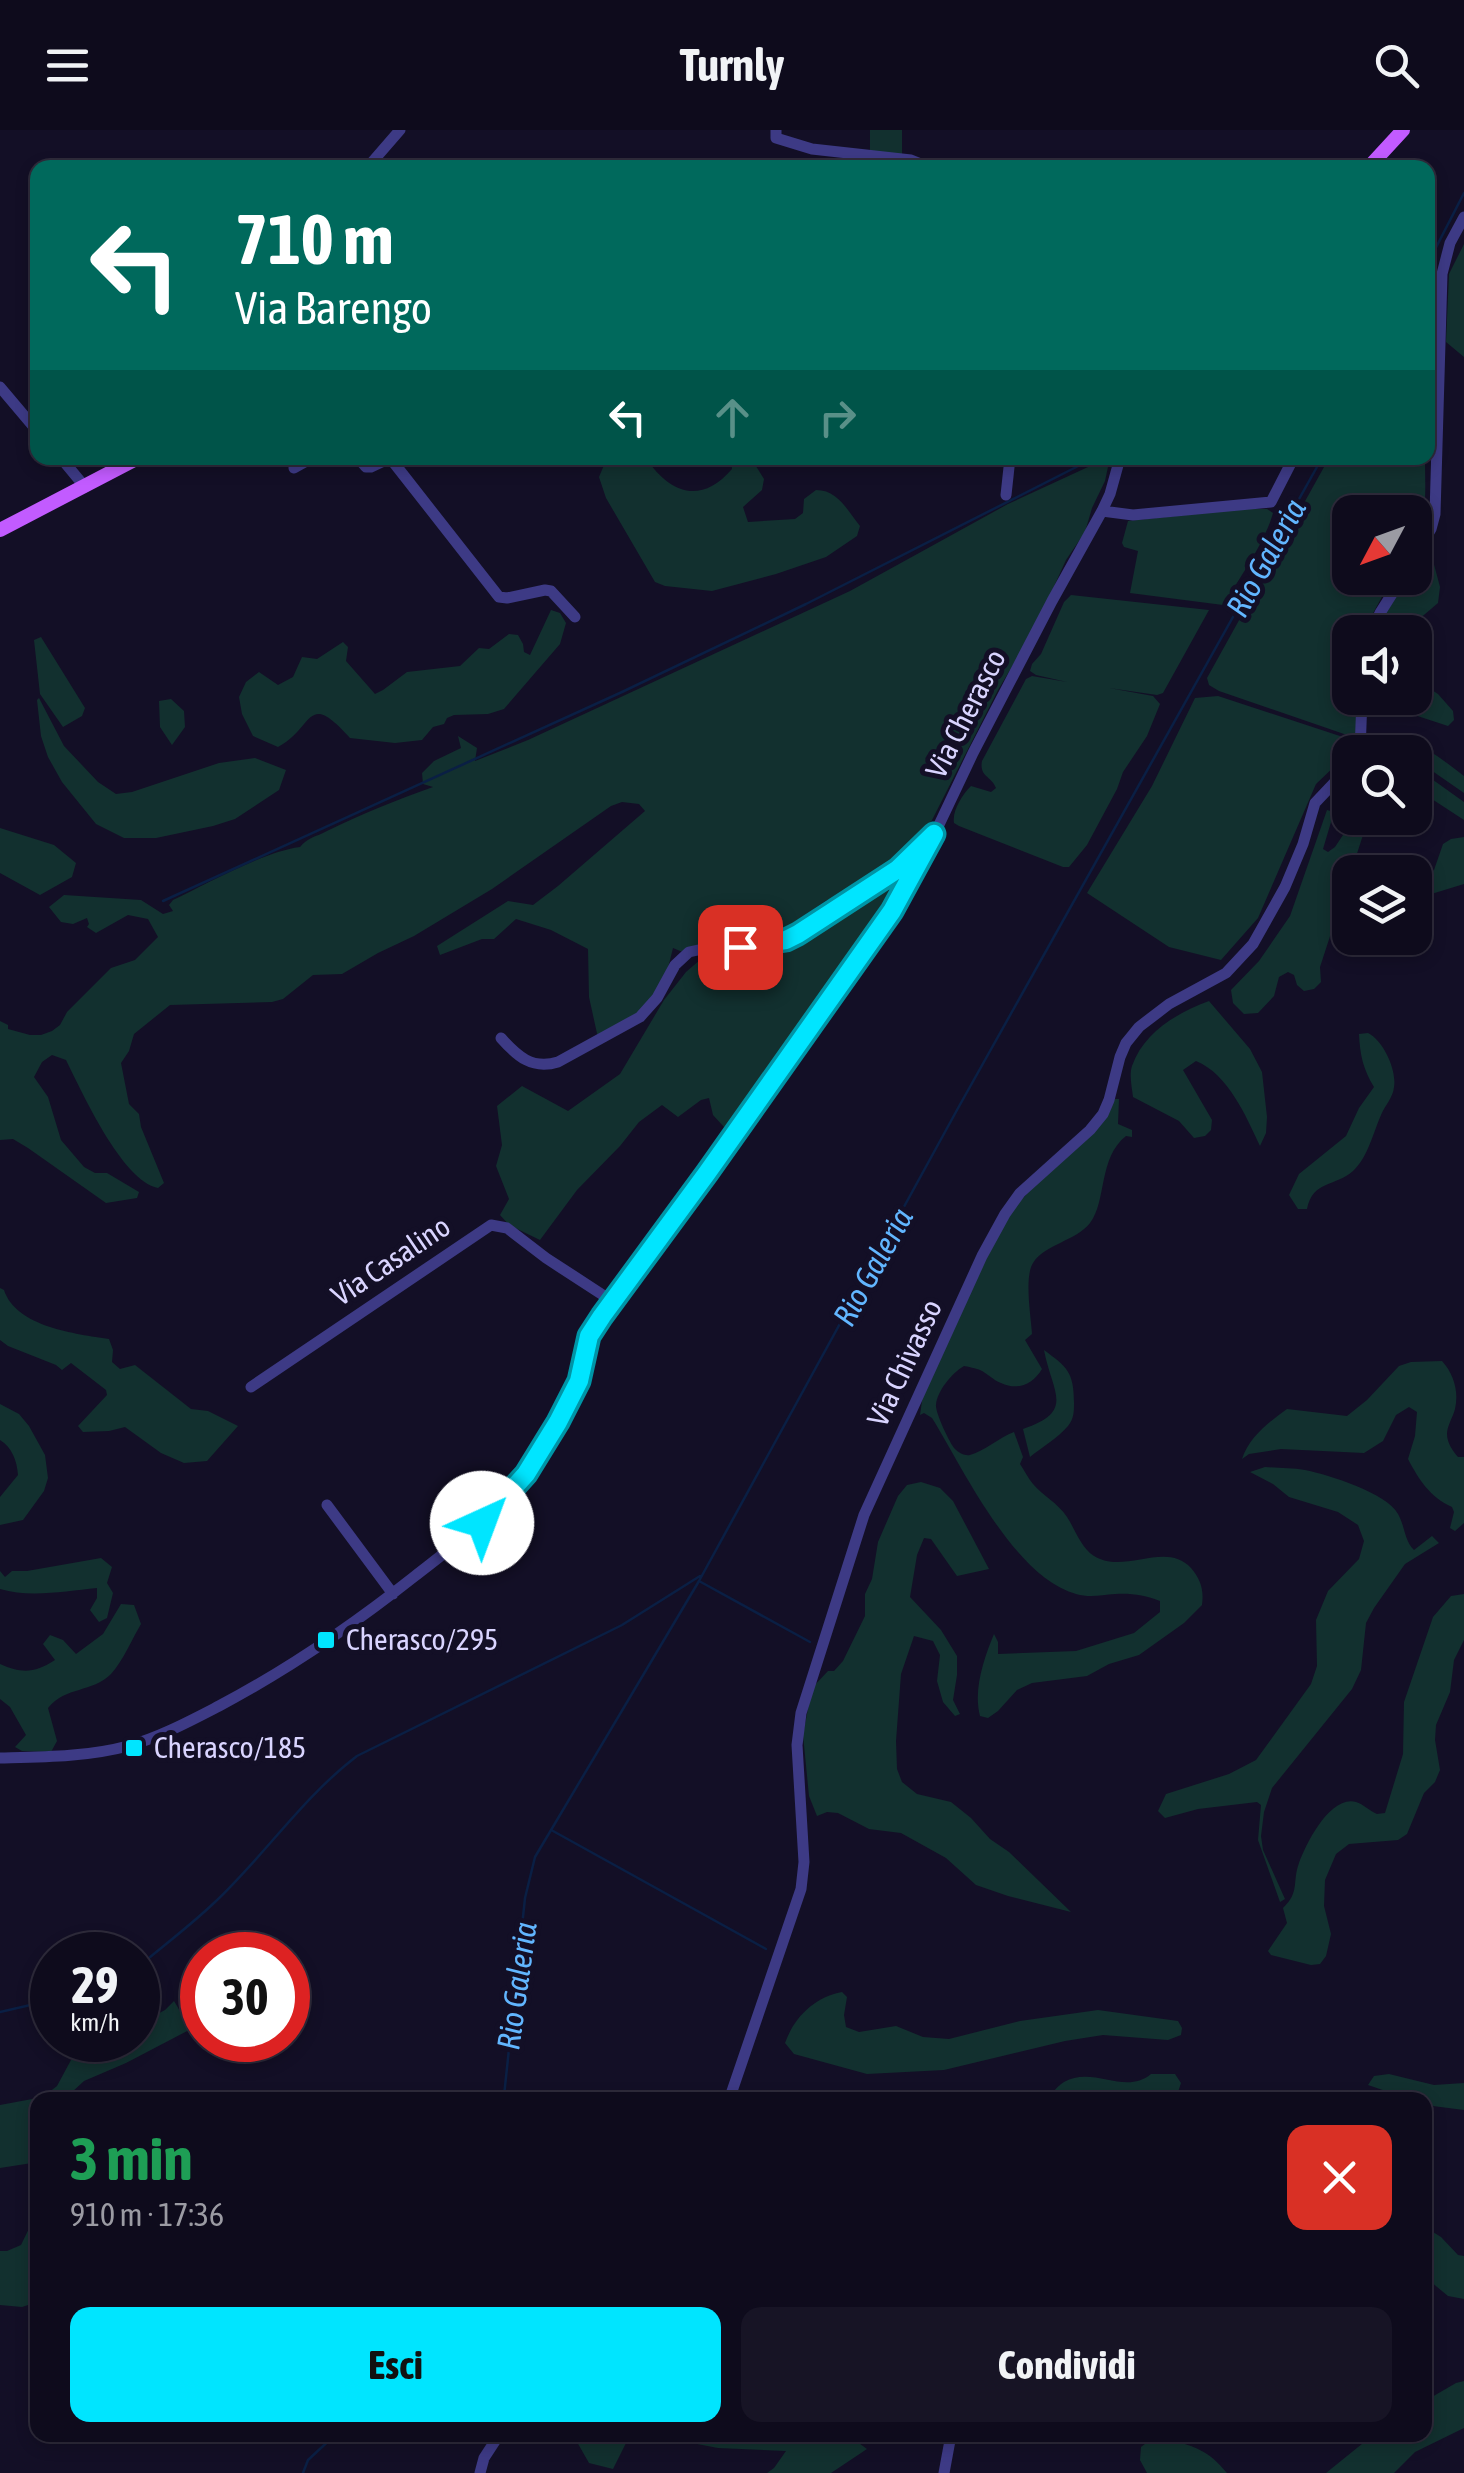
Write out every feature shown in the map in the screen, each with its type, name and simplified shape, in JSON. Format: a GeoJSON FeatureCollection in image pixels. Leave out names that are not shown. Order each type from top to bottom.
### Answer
{"type":"FeatureCollection","features":[{"type":"Feature","properties":{"kind":"main road"},"geometry":{"type":"LineString","coordinates":[[1375,160],[1403,130]]}},
{"type":"Feature","properties":{"kind":"main road"},"geometry":{"type":"LineString","coordinates":[[0,530],[125,465]]}},
{"type":"Feature","properties":{"kind":"street"},"geometry":{"type":"LineString","coordinates":[[374,160],[400,130]]}},
{"type":"Feature","properties":{"kind":"street"},"geometry":{"type":"LineString","coordinates":[[776,130],[776,138],[812,149],[911,160]]}},
{"type":"Feature","properties":{"kind":"street"},"geometry":{"type":"LineString","coordinates":[[1432,525],[1442,274],[1450,243],[1464,217]]}},
{"type":"Feature","properties":{"kind":"street"},"geometry":{"type":"LineString","coordinates":[[0,391],[30,424]]}},
{"type":"Feature","properties":{"kind":"street"},"geometry":{"type":"LineString","coordinates":[[67,465],[85,486]]}},
{"type":"Feature","properties":{"kind":"street"},"geometry":{"type":"LineString","coordinates":[[294,468],[299,465]]}},
{"type":"Feature","properties":{"kind":"street"},"geometry":{"type":"LineString","coordinates":[[396,465],[499,597],[551,591],[575,618]]}},
{"type":"Feature","properties":{"kind":"street"},"geometry":{"type":"LineString","coordinates":[[1006,494],[1009,465]]}},
{"type":"Feature","properties":{"kind":"street","name":"Via Cherasco"},"geometry":{"type":"LineString","coordinates":[[0,1758],[112,1750],[176,1727],[250,1690],[296,1663],[393,1594],[482,1523],[526,1474],[579,1381],[589,1336],[892,911],[1102,511],[1118,465]]}},
{"type":"Feature","properties":{"kind":"street"},"geometry":{"type":"LineString","coordinates":[[1102,511],[1133,516],[1271,502],[1290,465]]}},
{"type":"Feature","properties":{"kind":"street","name":"Via Chivasso"},"geometry":{"type":"LineString","coordinates":[[732,2092],[801,1889],[804,1862],[797,1745],[801,1713],[864,1515],[974,1274],[1005,1214],[1020,1194],[1090,1130],[1102,1114],[1120,1057],[1132,1035],[1169,1004],[1226,973],[1253,944],[1285,887],[1315,803],[1332,782]]}},
{"type":"Feature","properties":{"kind":"street"},"geometry":{"type":"LineString","coordinates":[[501,1038],[531,1063],[545,1066],[558,1062],[640,1017],[689,952],[786,940],[898,869],[934,834]]}},
{"type":"Feature","properties":{"kind":"street","name":"Via Casalino"},"geometry":{"type":"LineString","coordinates":[[251,1387],[491,1225],[507,1228],[612,1302]]}},
{"type":"Feature","properties":{"kind":"street"},"geometry":{"type":"LineString","coordinates":[[327,1505],[393,1594]]}},
{"type":"Feature","properties":{"kind":"street"},"geometry":{"type":"LineString","coordinates":[[480,2473],[494,2442]]}},
{"type":"Feature","properties":{"kind":"street"},"geometry":{"type":"LineString","coordinates":[[944,2473],[949,2442]]}},
{"type":"Feature","properties":{"kind":"green space"},"geometry":{"type":"Polygon","coordinates":[[[870,130],[902,130],[902,156],[870,151],[870,130]]]}},
{"type":"Feature","properties":{"kind":"green space"},"geometry":{"type":"Polygon","coordinates":[[[1464,244],[1464,357],[1446,342],[1449,274],[1464,244]]]}},
{"type":"Feature","properties":{"kind":"green space"},"geometry":{"type":"Polygon","coordinates":[[[604,465],[651,465],[676,487],[697,491],[720,480],[732,465],[755,465],[764,479],[762,490],[743,507],[748,522],[795,519],[803,513],[804,499],[816,490],[836,497],[860,526],[857,536],[826,557],[776,574],[712,591],[665,586],[655,582],[606,498],[599,477],[604,465]]]}},
{"type":"Feature","properties":{"kind":"green space"},"geometry":{"type":"Polygon","coordinates":[[[1092,465],[1108,467],[1085,532],[1066,560],[1035,628],[998,690],[930,824],[908,857],[874,874],[847,895],[827,900],[784,929],[746,940],[705,944],[685,953],[673,948],[667,972],[646,1007],[598,1038],[589,997],[588,949],[551,930],[516,919],[494,939],[482,939],[440,955],[437,946],[508,901],[533,905],[645,811],[639,804],[622,802],[492,889],[342,974],[313,975],[283,999],[272,1002],[170,1005],[134,1034],[121,1063],[129,1104],[139,1114],[164,1183],[158,1188],[144,1182],[117,1153],[66,1060],[52,1055],[42,1062],[34,1077],[48,1097],[61,1140],[84,1167],[95,1173],[107,1173],[139,1192],[137,1198],[106,1203],[13,1139],[0,1140],[0,1021],[8,1029],[30,1035],[52,1031],[111,968],[135,960],[158,937],[148,919],[128,915],[96,933],[87,927],[87,918],[73,924],[61,922],[49,907],[64,895],[141,900],[163,914],[173,911],[169,905],[173,900],[219,877],[269,855],[300,847],[353,819],[433,787],[423,784],[422,773],[434,761],[461,748],[458,736],[477,748],[475,761],[528,740],[850,591],[1008,504],[1092,465]]]}},
{"type":"Feature","properties":{"kind":"green space"},"geometry":{"type":"Polygon","coordinates":[[[1325,465],[1425,465],[1425,495],[1332,495],[1332,595],[1383,595],[1372,615],[1332,615],[1332,715],[1356,715],[1356,735],[1209,685],[1207,678],[1325,465]]]}},
{"type":"Feature","properties":{"kind":"green space"},"geometry":{"type":"Polygon","coordinates":[[[1267,509],[1273,513],[1258,548],[1223,605],[1130,593],[1138,551],[1122,543],[1128,521],[1267,509]]]}},
{"type":"Feature","properties":{"kind":"green space"},"geometry":{"type":"Polygon","coordinates":[[[1432,557],[1440,587],[1438,603],[1424,615],[1383,615],[1394,595],[1432,595],[1432,557]]]}},
{"type":"Feature","properties":{"kind":"green space"},"geometry":{"type":"Polygon","coordinates":[[[1071,595],[1209,610],[1163,693],[1109,688],[1153,696],[1160,704],[1147,736],[1123,772],[1087,845],[1069,867],[1063,867],[959,826],[954,818],[958,803],[971,786],[991,792],[996,788],[982,770],[982,761],[1026,679],[1032,676],[1067,682],[1030,671],[1071,595]]]}},
{"type":"Feature","properties":{"kind":"green space"},"geometry":{"type":"Polygon","coordinates":[[[551,610],[560,613],[566,623],[560,644],[504,709],[488,714],[454,715],[433,727],[422,740],[395,743],[350,738],[336,723],[318,714],[278,747],[253,736],[242,714],[239,697],[246,682],[259,672],[278,685],[293,677],[302,657],[317,659],[343,642],[348,647],[346,661],[375,694],[407,672],[460,666],[479,648],[489,649],[509,634],[518,635],[524,652],[530,655],[551,610]]]}},
{"type":"Feature","properties":{"kind":"green space"},"geometry":{"type":"Polygon","coordinates":[[[41,637],[85,708],[82,716],[63,727],[40,694],[34,640],[41,637]]]}},
{"type":"Feature","properties":{"kind":"green space"},"geometry":{"type":"Polygon","coordinates":[[[1432,690],[1453,711],[1454,720],[1448,726],[1414,715],[1432,715],[1432,690]]]}},
{"type":"Feature","properties":{"kind":"green space"},"geometry":{"type":"Polygon","coordinates":[[[1218,696],[1337,735],[1332,735],[1332,769],[1316,784],[1258,918],[1221,960],[1169,947],[1087,893],[1152,786],[1195,698],[1218,696]]]}},
{"type":"Feature","properties":{"kind":"green space"},"geometry":{"type":"Polygon","coordinates":[[[39,698],[64,746],[98,782],[116,794],[219,763],[255,758],[286,770],[279,790],[235,819],[156,838],[124,838],[96,824],[62,782],[41,736],[39,698]]]}},
{"type":"Feature","properties":{"kind":"green space"},"geometry":{"type":"Polygon","coordinates":[[[171,699],[184,711],[185,727],[172,745],[160,727],[159,701],[171,699]]]}},
{"type":"Feature","properties":{"kind":"green space"},"geometry":{"type":"Polygon","coordinates":[[[1432,753],[1464,776],[1464,793],[1432,771],[1432,753]]]}},
{"type":"Feature","properties":{"kind":"green space"},"geometry":{"type":"Polygon","coordinates":[[[1432,779],[1464,802],[1464,820],[1432,799],[1432,779]]]}},
{"type":"Feature","properties":{"kind":"green space"},"geometry":{"type":"Polygon","coordinates":[[[1327,810],[1332,811],[1323,849],[1328,852],[1343,835],[1363,835],[1357,855],[1332,855],[1332,930],[1320,967],[1321,982],[1304,991],[1288,972],[1279,977],[1274,996],[1258,1013],[1244,1014],[1233,1003],[1231,990],[1259,961],[1290,916],[1327,810]]]}},
{"type":"Feature","properties":{"kind":"green space"},"geometry":{"type":"Polygon","coordinates":[[[0,828],[54,845],[76,863],[72,877],[40,895],[0,873],[0,828]]]}},
{"type":"Feature","properties":{"kind":"green space"},"geometry":{"type":"Polygon","coordinates":[[[1464,837],[1464,884],[1432,894],[1432,872],[1443,844],[1464,837]]]}},
{"type":"Feature","properties":{"kind":"green space"},"geometry":{"type":"Polygon","coordinates":[[[907,862],[910,871],[738,1114],[724,1127],[713,1115],[709,1098],[678,1117],[662,1105],[639,1122],[577,1190],[540,1240],[509,1225],[500,1215],[509,1199],[496,1166],[502,1145],[497,1106],[522,1086],[568,1111],[620,1074],[664,1000],[701,959],[796,946],[907,862]]]}},
{"type":"Feature","properties":{"kind":"green space"},"geometry":{"type":"Polygon","coordinates":[[[1209,1001],[1250,1049],[1262,1072],[1267,1117],[1260,1146],[1227,1086],[1196,1061],[1183,1070],[1212,1120],[1211,1130],[1205,1136],[1194,1138],[1179,1121],[1133,1097],[1131,1070],[1145,1043],[1174,1018],[1209,1001]]]}},
{"type":"Feature","properties":{"kind":"green space"},"geometry":{"type":"Polygon","coordinates":[[[1368,1033],[1379,1042],[1391,1064],[1392,1095],[1358,1165],[1346,1176],[1319,1188],[1307,1209],[1298,1209],[1289,1195],[1299,1174],[1346,1136],[1374,1087],[1360,1049],[1359,1034],[1368,1033]]]}},
{"type":"Feature","properties":{"kind":"green space"},"geometry":{"type":"Polygon","coordinates":[[[1119,1099],[1118,1124],[1132,1130],[1132,1137],[1126,1136],[1111,1156],[1095,1214],[1084,1229],[1045,1251],[1030,1269],[1032,1334],[1025,1340],[1042,1369],[1030,1382],[1013,1386],[964,1366],[942,1388],[936,1409],[953,1446],[964,1455],[1014,1432],[1023,1457],[1020,1464],[1028,1477],[1063,1512],[1089,1553],[1118,1562],[1157,1557],[1181,1560],[1199,1581],[1202,1605],[1139,1655],[1087,1676],[1032,1683],[1017,1690],[988,1718],[980,1716],[978,1696],[983,1664],[994,1634],[998,1654],[1076,1651],[1134,1633],[1160,1612],[1160,1601],[1143,1596],[1076,1594],[1053,1584],[1032,1567],[993,1519],[932,1418],[920,1415],[923,1394],[944,1344],[1009,1213],[1119,1099]]]}},
{"type":"Feature","properties":{"kind":"green space"},"geometry":{"type":"Polygon","coordinates":[[[0,1288],[21,1313],[64,1331],[109,1339],[112,1362],[120,1369],[135,1365],[191,1409],[208,1411],[238,1426],[207,1461],[184,1463],[161,1453],[125,1427],[83,1432],[78,1426],[107,1395],[106,1390],[71,1363],[62,1370],[0,1340],[0,1288]]]}},
{"type":"Feature","properties":{"kind":"green space"},"geometry":{"type":"Polygon","coordinates":[[[1044,1350],[1071,1377],[1074,1412],[1064,1430],[1030,1457],[1023,1429],[1050,1415],[1055,1407],[1055,1389],[1044,1350]]]}},
{"type":"Feature","properties":{"kind":"green space"},"geometry":{"type":"Polygon","coordinates":[[[1442,1361],[1456,1390],[1447,1437],[1458,1457],[1464,1457],[1464,1523],[1455,1531],[1450,1528],[1452,1507],[1426,1487],[1408,1459],[1417,1412],[1409,1407],[1396,1415],[1383,1441],[1364,1453],[1281,1449],[1249,1454],[1242,1459],[1255,1437],[1287,1409],[1347,1416],[1399,1366],[1442,1361]]]}},
{"type":"Feature","properties":{"kind":"green space"},"geometry":{"type":"Polygon","coordinates":[[[0,1404],[19,1414],[29,1426],[45,1455],[48,1478],[44,1491],[23,1520],[0,1525],[0,1497],[18,1475],[13,1455],[0,1440],[0,1404]]]}},
{"type":"Feature","properties":{"kind":"green space"},"geometry":{"type":"Polygon","coordinates":[[[1265,1467],[1305,1470],[1356,1486],[1392,1506],[1414,1550],[1432,1536],[1439,1543],[1405,1564],[1374,1608],[1366,1623],[1361,1670],[1352,1689],[1272,1788],[1261,1836],[1263,1850],[1285,1899],[1280,1902],[1258,1840],[1261,1805],[1257,1802],[1198,1809],[1165,1818],[1158,1811],[1166,1794],[1229,1774],[1256,1760],[1311,1684],[1317,1666],[1316,1620],[1328,1591],[1359,1559],[1364,1541],[1358,1525],[1338,1512],[1289,1497],[1250,1472],[1265,1467]]]}},
{"type":"Feature","properties":{"kind":"green space"},"geometry":{"type":"Polygon","coordinates":[[[921,1482],[940,1488],[953,1501],[989,1569],[957,1576],[931,1539],[924,1538],[910,1597],[941,1630],[957,1656],[953,1700],[960,1714],[955,1716],[943,1702],[937,1681],[940,1655],[933,1641],[914,1636],[901,1674],[897,1769],[902,1782],[917,1794],[951,1802],[971,1818],[1071,1912],[976,1885],[946,1858],[901,1833],[869,1829],[838,1813],[817,1816],[809,1796],[803,1735],[812,1688],[843,1661],[865,1616],[865,1594],[872,1579],[878,1542],[898,1496],[907,1485],[921,1482]]]}},
{"type":"Feature","properties":{"kind":"green space"},"geometry":{"type":"Polygon","coordinates":[[[101,1558],[112,1567],[107,1583],[113,1593],[107,1618],[99,1622],[90,1610],[97,1598],[97,1588],[36,1593],[0,1589],[0,1571],[5,1577],[12,1571],[101,1558]]]}},
{"type":"Feature","properties":{"kind":"green space"},"geometry":{"type":"Polygon","coordinates":[[[1464,1594],[1464,1640],[1454,1660],[1450,1692],[1436,1725],[1440,1770],[1435,1782],[1424,1793],[1407,1834],[1398,1840],[1349,1844],[1336,1854],[1325,1880],[1324,1906],[1331,1934],[1320,1964],[1271,1955],[1268,1951],[1287,1923],[1283,1908],[1294,1892],[1299,1863],[1328,1813],[1346,1802],[1359,1803],[1377,1814],[1385,1813],[1403,1754],[1404,1702],[1433,1617],[1451,1596],[1464,1594]]]}},
{"type":"Feature","properties":{"kind":"green space"},"geometry":{"type":"Polygon","coordinates":[[[121,1604],[134,1605],[141,1624],[115,1669],[104,1680],[63,1696],[48,1708],[57,1741],[51,1752],[15,1747],[26,1735],[10,1707],[0,1699],[0,1664],[28,1671],[55,1660],[43,1644],[50,1635],[63,1640],[76,1654],[103,1634],[121,1604]]]}},
{"type":"Feature","properties":{"kind":"green space"},"geometry":{"type":"Polygon","coordinates":[[[842,1992],[847,1997],[846,2027],[859,2032],[896,2026],[923,2037],[949,2039],[1020,2021],[1098,2010],[1178,2021],[1182,2028],[1181,2035],[1168,2040],[1103,2035],[944,2070],[867,2074],[794,2054],[785,2043],[806,2010],[842,1992]]]}},
{"type":"Feature","properties":{"kind":"green space"},"geometry":{"type":"Polygon","coordinates":[[[174,2001],[180,2011],[180,2035],[160,2045],[160,2013],[174,2001]]]}},
{"type":"Feature","properties":{"kind":"green space"},"geometry":{"type":"Polygon","coordinates":[[[70,2062],[128,2062],[84,2081],[72,2092],[49,2092],[70,2062]]]}},
{"type":"Feature","properties":{"kind":"green space"},"geometry":{"type":"Polygon","coordinates":[[[1151,2074],[1175,2074],[1181,2083],[1178,2092],[1054,2092],[1075,2078],[1141,2080],[1151,2074]]]}},
{"type":"Feature","properties":{"kind":"green space"},"geometry":{"type":"Polygon","coordinates":[[[1389,2074],[1434,2085],[1464,2083],[1464,2110],[1432,2106],[1432,2092],[1389,2092],[1368,2085],[1374,2076],[1389,2074]]]}},
{"type":"Feature","properties":{"kind":"green space"},"geometry":{"type":"Polygon","coordinates":[[[30,2099],[30,2163],[0,2168],[0,2105],[30,2099]]]}},
{"type":"Feature","properties":{"kind":"green space"},"geometry":{"type":"Polygon","coordinates":[[[30,2226],[30,2304],[0,2305],[0,2251],[21,2245],[30,2226]]]}},
{"type":"Feature","properties":{"kind":"green space"},"geometry":{"type":"Polygon","coordinates":[[[1432,2231],[1464,2256],[1464,2299],[1448,2296],[1432,2283],[1432,2231]]]}},
{"type":"Feature","properties":{"kind":"green space"},"geometry":{"type":"Polygon","coordinates":[[[1464,2381],[1464,2428],[1415,2452],[1394,2473],[1326,2473],[1364,2442],[1432,2442],[1432,2397],[1464,2381]]]}},
{"type":"Feature","properties":{"kind":"green space"},"geometry":{"type":"Polygon","coordinates":[[[577,2442],[626,2442],[613,2469],[589,2463],[577,2442]]]}},
{"type":"Feature","properties":{"kind":"green space"},"geometry":{"type":"Polygon","coordinates":[[[686,2442],[858,2442],[867,2449],[831,2473],[767,2473],[786,2451],[718,2448],[686,2442]]]}},
{"type":"Feature","properties":{"kind":"green space"},"geometry":{"type":"Polygon","coordinates":[[[1147,2442],[1186,2444],[1214,2459],[1227,2473],[1147,2473],[1140,2460],[1141,2447],[1147,2442]]]}},
{"type":"Feature","properties":{"kind":"waterway","name":"Rio Galeria"},"geometry":{"type":"LineString","coordinates":[[1435,249],[1464,193]]}},
{"type":"Feature","properties":{"kind":"waterway"},"geometry":{"type":"LineString","coordinates":[[163,901],[622,692],[1080,465]]}},
{"type":"Feature","properties":{"kind":"waterway","name":"Rio Galeria"},"geometry":{"type":"LineString","coordinates":[[504,2092],[525,1898],[535,1857],[699,1581],[1318,465]]}},
{"type":"Feature","properties":{"kind":"waterway"},"geometry":{"type":"LineString","coordinates":[[160,1949],[215,1902],[319,1790],[357,1756],[622,1625],[700,1576]]}},
{"type":"Feature","properties":{"kind":"waterway"},"geometry":{"type":"LineString","coordinates":[[699,1581],[810,1642]]}},
{"type":"Feature","properties":{"kind":"waterway"},"geometry":{"type":"LineString","coordinates":[[553,1831],[766,1949]]}},
{"type":"Feature","properties":{"kind":"waterway"},"geometry":{"type":"LineString","coordinates":[[0,2012],[30,2005]]}},
{"type":"Feature","properties":{"kind":"waterway","name":"Rio Galeria"},"geometry":{"type":"LineString","coordinates":[[303,2473],[308,2460],[327,2442]]}},
{"type":"Feature","properties":{"kind":"place","name":"Cherasco/295"},"geometry":{"type":"Point","coordinates":[326,1640]}},
{"type":"Feature","properties":{"kind":"place","name":"Cherasco/185"},"geometry":{"type":"Point","coordinates":[134,1748]}},
{"type":"Feature","properties":{"kind":"route"},"geometry":{"type":"LineString","coordinates":[[482,1523],[526,1474],[558,1422],[579,1381],[589,1336],[602,1316],[892,911],[934,834],[898,869],[798,934],[786,940],[740,947]]}}]}
